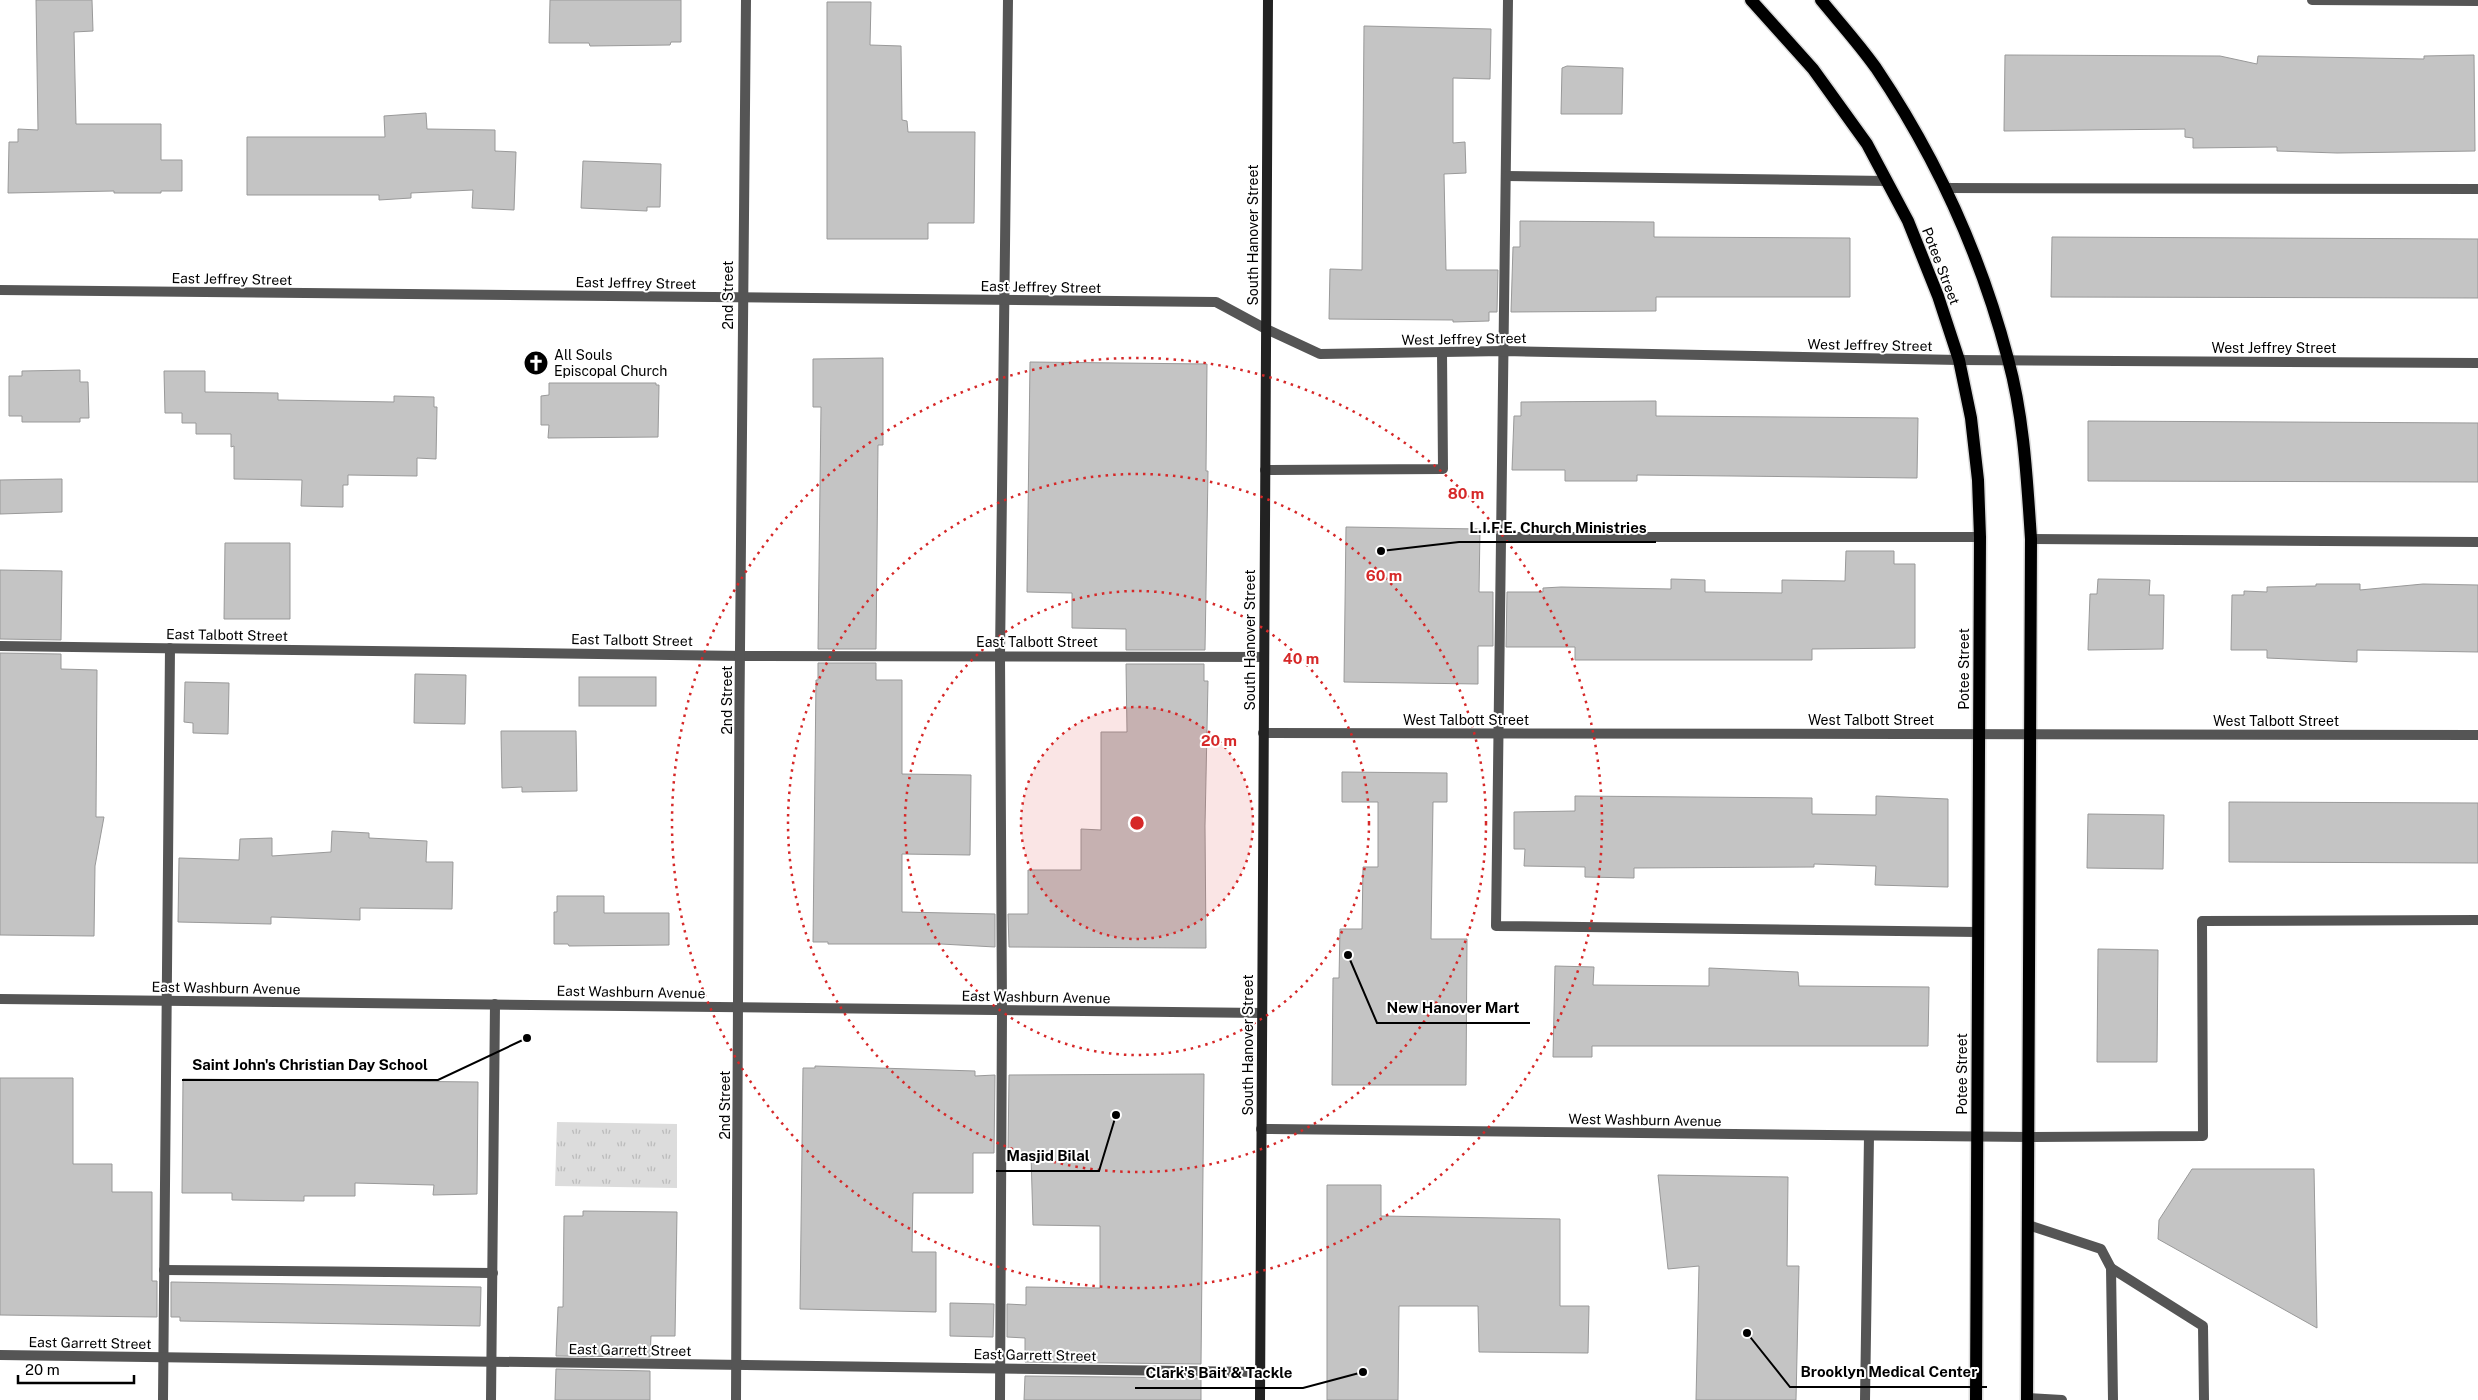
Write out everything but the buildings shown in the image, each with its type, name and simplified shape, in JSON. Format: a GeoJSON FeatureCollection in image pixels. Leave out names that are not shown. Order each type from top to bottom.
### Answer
{"type":"FeatureCollection","features":[{"type":"Feature","properties":{"kind":"main road","name":"South Hanover Street"},"geometry":{"type":"LineString","coordinates":[[1260,1400],[1268,0]]}},
{"type":"Feature","properties":{"kind":"main road","name":"Potee Street"},"geometry":{"type":"LineString","coordinates":[[1751,0],[1813,69],[1866,144],[1908,221],[1938,296],[1959,360],[1971,418],[1978,480],[1980,538],[1976,1400]]}},
{"type":"Feature","properties":{"kind":"main road"},"geometry":{"type":"LineString","coordinates":[[1821,0],[1875,67],[1914,128],[1956,209],[1984,280],[2009,361],[2022,440],[2031,539],[2027,1399]]}},
{"type":"Feature","properties":{"kind":"street","name":"2nd Street"},"geometry":{"type":"LineString","coordinates":[[736,1400],[742,656],[742,298],[746,0]]}},
{"type":"Feature","properties":{"kind":"street"},"geometry":{"type":"LineString","coordinates":[[1000,1400],[1002,1010],[1000,655],[1006,300],[1008,0]]}},
{"type":"Feature","properties":{"kind":"street"},"geometry":{"type":"LineString","coordinates":[[1508,0],[1496,926],[1978,932]]}},
{"type":"Feature","properties":{"kind":"street"},"geometry":{"type":"LineString","coordinates":[[2312,0],[2478,1]]}},
{"type":"Feature","properties":{"kind":"street"},"geometry":{"type":"LineString","coordinates":[[1506,176],[1887,182]]}},
{"type":"Feature","properties":{"kind":"street"},"geometry":{"type":"LineString","coordinates":[[1945,188],[2478,189]]}},
{"type":"Feature","properties":{"kind":"street","name":"East Jeffrey Street"},"geometry":{"type":"LineString","coordinates":[[0,290],[1216,302],[1266,329]]}},
{"type":"Feature","properties":{"kind":"street","name":"West Jeffrey Street"},"geometry":{"type":"LineString","coordinates":[[1266,329],[1320,354],[1504,351],[2009,361],[2478,364]]}},
{"type":"Feature","properties":{"kind":"street"},"geometry":{"type":"LineString","coordinates":[[1265,470],[1443,469],[1442,352]]}},
{"type":"Feature","properties":{"kind":"street"},"geometry":{"type":"LineString","coordinates":[[1501,538],[1980,538]]}},
{"type":"Feature","properties":{"kind":"street"},"geometry":{"type":"LineString","coordinates":[[2031,539],[2478,542]]}},
{"type":"Feature","properties":{"kind":"street","name":"East Talbott Street"},"geometry":{"type":"LineString","coordinates":[[0,646],[742,656],[1264,657]]}},
{"type":"Feature","properties":{"kind":"street"},"geometry":{"type":"LineString","coordinates":[[163,1400],[170,648]]}},
{"type":"Feature","properties":{"kind":"street","name":"West Talbott Street"},"geometry":{"type":"LineString","coordinates":[[1264,733],[2478,735]]}},
{"type":"Feature","properties":{"kind":"street","name":"West Washburn Avenue"},"geometry":{"type":"LineString","coordinates":[[1261,1129],[1977,1138],[2203,1136],[2202,921],[2478,920]]}},
{"type":"Feature","properties":{"kind":"street","name":"East Washburn Avenue"},"geometry":{"type":"LineString","coordinates":[[0,999],[1262,1013]]}},
{"type":"Feature","properties":{"kind":"street"},"geometry":{"type":"LineString","coordinates":[[492,1400],[495,1004]]}},
{"type":"Feature","properties":{"kind":"street"},"geometry":{"type":"LineString","coordinates":[[1865,1400],[1869,1136]]}},
{"type":"Feature","properties":{"kind":"street"},"geometry":{"type":"LineString","coordinates":[[2028,1225],[2101,1249],[2111,1268],[2113,1400]]}},
{"type":"Feature","properties":{"kind":"street"},"geometry":{"type":"LineString","coordinates":[[2111,1268],[2204,1326],[2204,1400]]}},
{"type":"Feature","properties":{"kind":"street"},"geometry":{"type":"LineString","coordinates":[[164,1270],[493,1273]]}},
{"type":"Feature","properties":{"kind":"street","name":"East Garrett Street"},"geometry":{"type":"LineString","coordinates":[[0,1355],[1260,1372]]}},
{"type":"Feature","properties":{"kind":"street"},"geometry":{"type":"LineString","coordinates":[[2027,1399],[2062,1400]]}},
{"type":"Feature","properties":{"kind":"green space"},"geometry":{"type":"Polygon","coordinates":[[[557,1122],[677,1124],[677,1188],[555,1186],[557,1122]]]}},
{"type":"Feature","properties":{"kind":"place","name":"All Souls Episcopal Church"},"geometry":{"type":"Point","coordinates":[536,363]}},
{"type":"Feature","properties":{"kind":"place","name":"L.I.F.E. Church Ministries"},"geometry":{"type":"Point","coordinates":[1381,551]}},
{"type":"Feature","properties":{"kind":"place","name":"New Hanover Mart"},"geometry":{"type":"Point","coordinates":[1348,955]}},
{"type":"Feature","properties":{"kind":"place","name":"Saint John's Christian Day School"},"geometry":{"type":"Point","coordinates":[527,1038]}},
{"type":"Feature","properties":{"kind":"place","name":"Masjid Bilal"},"geometry":{"type":"Point","coordinates":[1116,1115]}},
{"type":"Feature","properties":{"kind":"place","name":"Brooklyn Medical Center"},"geometry":{"type":"Point","coordinates":[1747,1333]}},
{"type":"Feature","properties":{"kind":"place","name":"Clark's Bait & Tackle"},"geometry":{"type":"Point","coordinates":[1363,1372]}}]}
